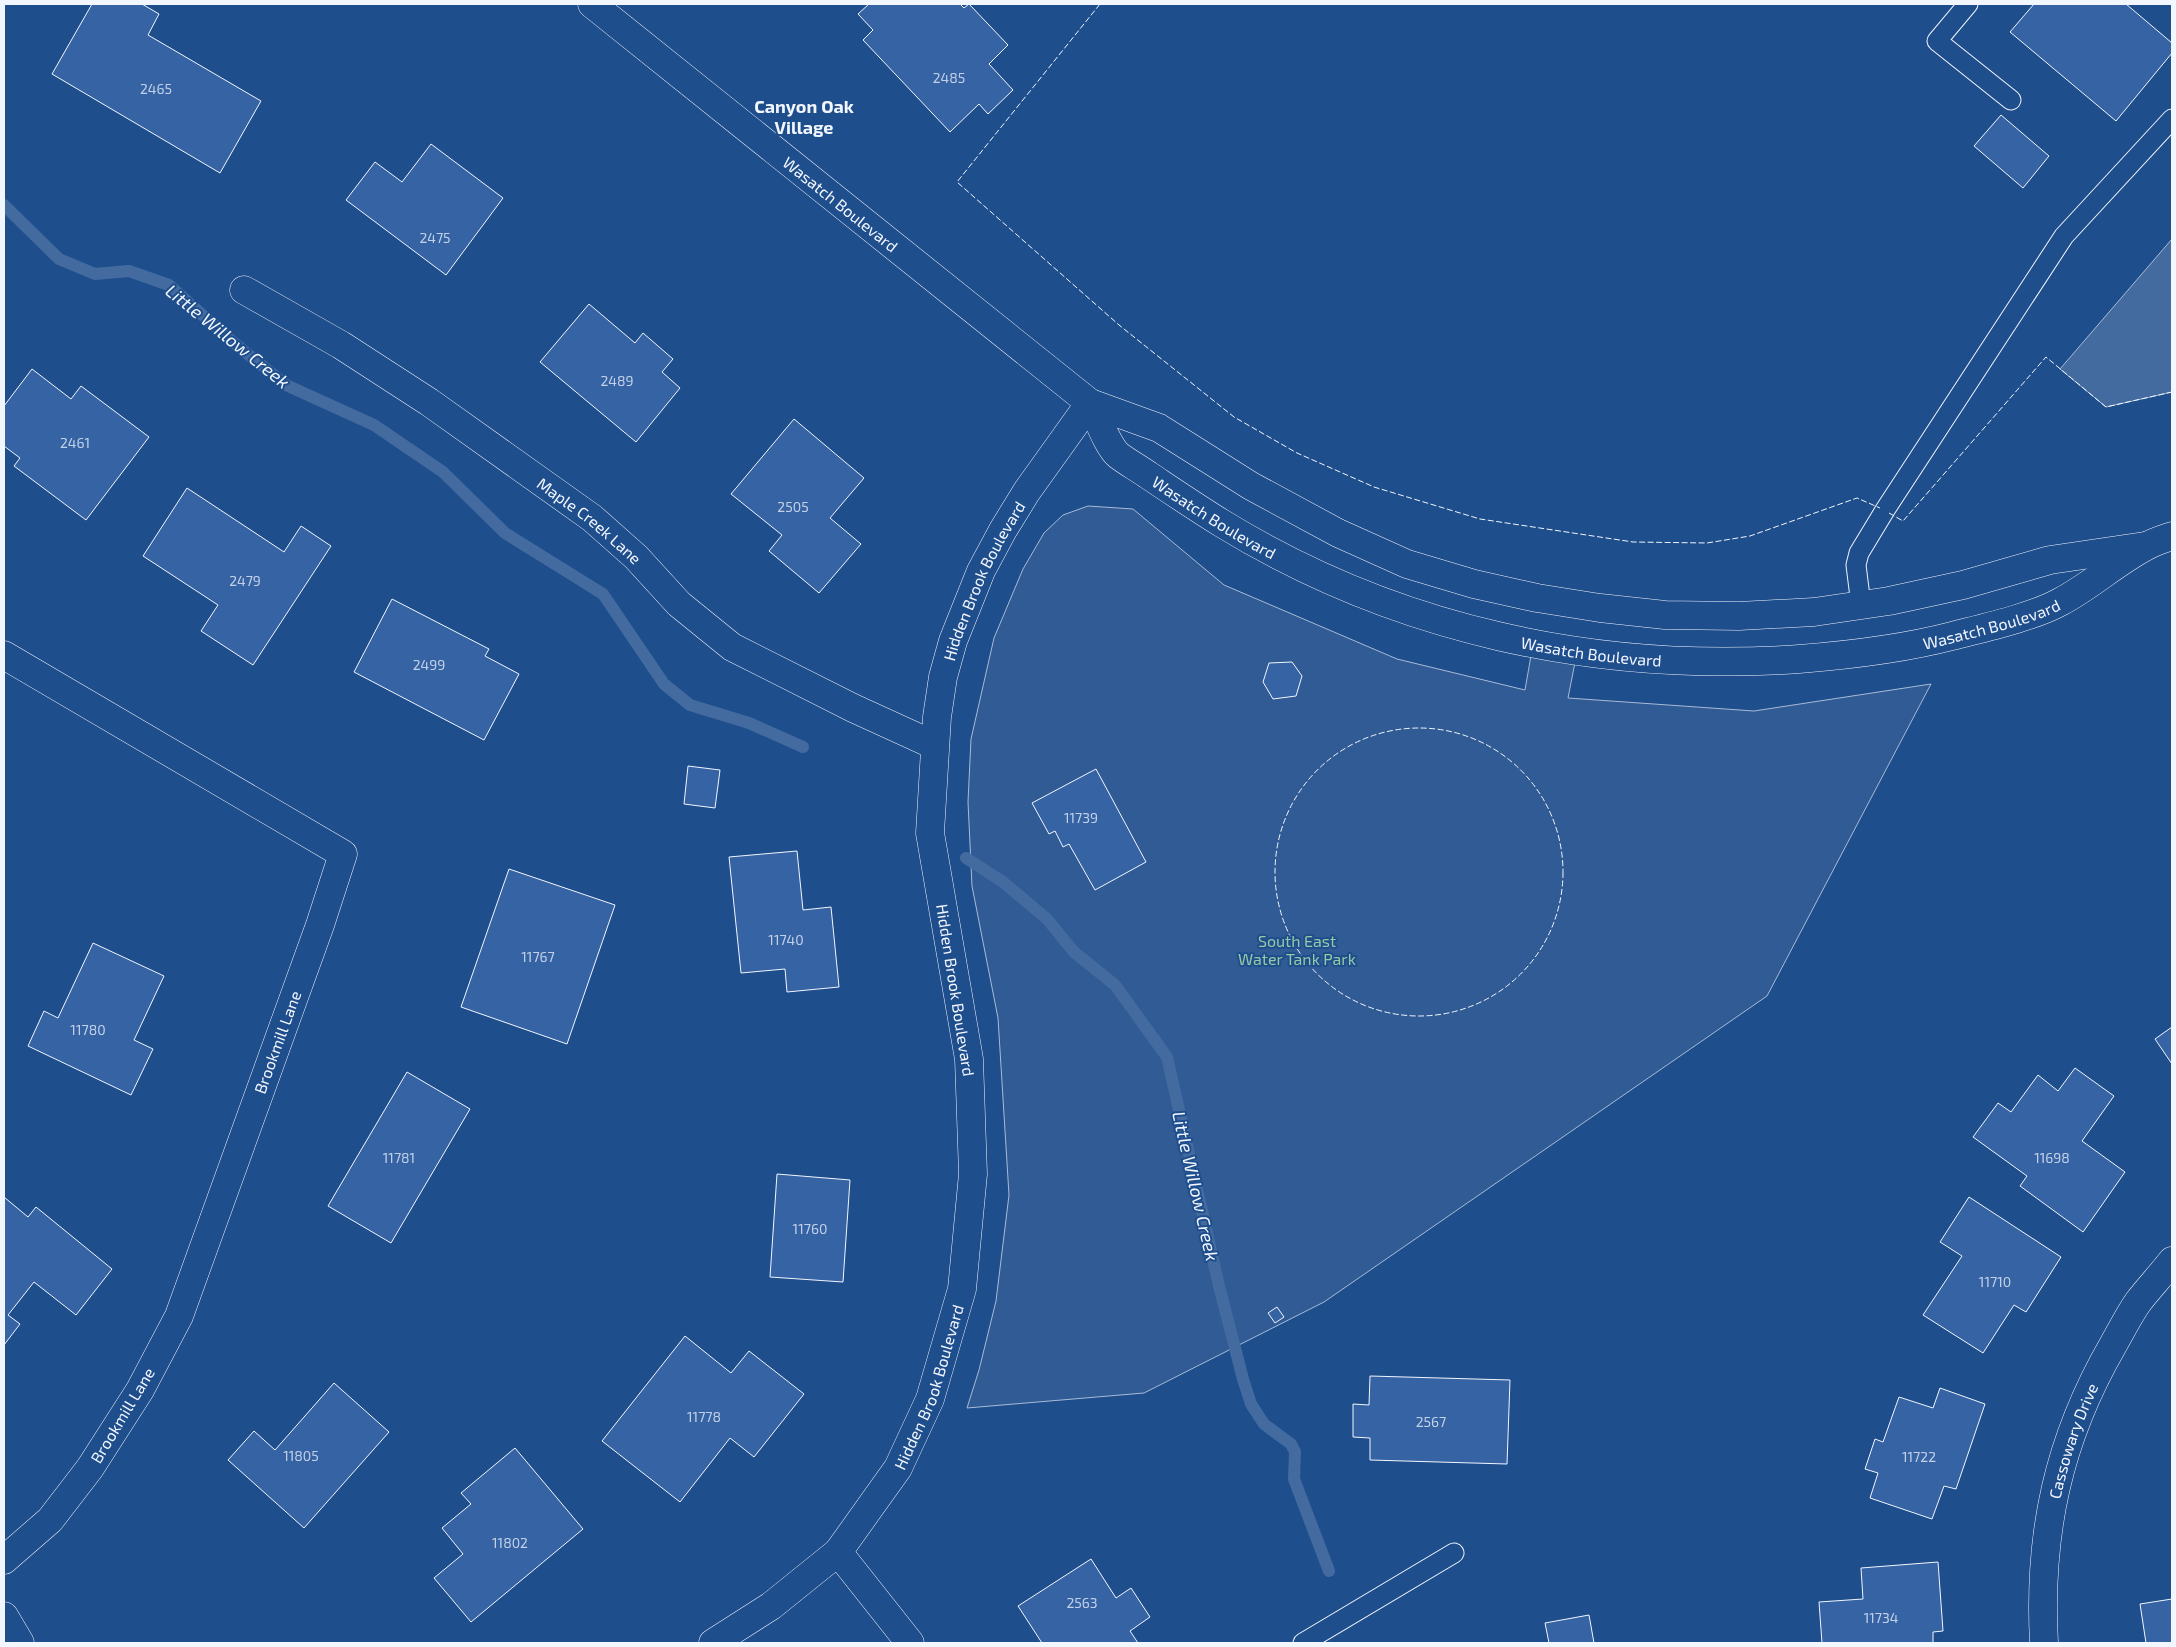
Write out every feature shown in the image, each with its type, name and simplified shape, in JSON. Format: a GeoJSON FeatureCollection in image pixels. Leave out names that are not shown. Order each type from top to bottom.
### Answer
{"type":"FeatureCollection","features":[{"type":"Feature","properties":{"kind":"street","name":"Wasatch Boulevard"},"geometry":{"type":"LineString","coordinates":[[592,4],[1090,403],[1159,428],[1250,486],[1338,533],[1406,564],[1474,584],[1537,598],[1600,608],[1665,615],[1739,616],[1814,612],[1889,601],[1963,584],[2050,560],[2145,546],[2172,536]]}},
{"type":"Feature","properties":{"kind":"street","name":"Maple Creek Lane"},"geometry":{"type":"LineString","coordinates":[[244,290],[341,345],[429,402],[592,518],[636,557],[679,604],[732,647],[853,708],[934,745]]}},
{"type":"Feature","properties":{"kind":"street","name":"Wasatch Boulevard"},"geometry":{"type":"LineString","coordinates":[[1090,403],[1116,453],[1201,510],[1302,569],[1360,594],[1420,615],[1546,647],[1612,657],[1685,662],[1758,662],[1852,653],[1949,637],[2058,603],[2145,546]]}},
{"type":"Feature","properties":{"kind":"street","name":"Hidden Brook Boulevard"},"geometry":{"type":"LineString","coordinates":[[713,1643],[770,1606],[838,1552],[898,1468],[930,1398],[962,1289],[973,1174],[969,1060],[930,833],[934,745],[943,678],[953,641],[973,588],[1003,530],[1090,403]]}},
{"type":"Feature","properties":{"kind":"street","name":"Brookmill Lane"},"geometry":{"type":"LineString","coordinates":[[4,655],[343,854],[320,926],[179,1316],[140,1390],[90,1468],[50,1520],[4,1560]]}},
{"type":"Feature","properties":{"kind":"street","name":"Cassowary Drive"},"geometry":{"type":"LineString","coordinates":[[2044,1643],[2041,1595],[2048,1522],[2065,1449],[2095,1376],[2137,1304],[2172,1261]]}},
{"type":"Feature","properties":{"kind":"street"},"geometry":{"type":"LineString","coordinates":[[838,1552],[910,1643]]}},
{"type":"Feature","properties":{"kind":"street"},"geometry":{"type":"LineString","coordinates":[[4,1616],[20,1643]]}},
{"type":"Feature","properties":{"kind":"lane"},"geometry":{"type":"LineString","coordinates":[[1968,4],[1937,41],[2012,100]]}},
{"type":"Feature","properties":{"kind":"lane"},"geometry":{"type":"LineString","coordinates":[[1861,605],[1856,565],[1859,553],[1885,510],[2064,236],[2172,119]]}},
{"type":"Feature","properties":{"kind":"lane"},"geometry":{"type":"LineString","coordinates":[[1303,1643],[1454,1553]]}},
{"type":"Feature","properties":{"kind":"shaded area"},"geometry":{"type":"Polygon","coordinates":[[[2172,239],[2172,392],[2106,407],[2060,369],[2172,239]]]}},
{"type":"Feature","properties":{"kind":"shaded area","name":"South East Water Tank Park"},"geometry":{"type":"Polygon","coordinates":[[[1088,506],[1133,509],[1224,585],[1397,659],[1525,690],[1533,644],[1577,652],[1568,698],[1754,711],[1931,684],[1767,996],[1324,1302],[1144,1393],[967,1408],[979,1370],[996,1301],[1009,1195],[998,1018],[972,886],[968,802],[971,739],[994,638],[1023,569],[1044,533],[1063,515],[1088,506]]]}},
{"type":"Feature","properties":{"kind":"building"},"geometry":{"type":"Polygon","coordinates":[[[92,4],[142,4],[159,14],[148,35],[261,101],[220,173],[52,74],[92,4]]]}},
{"type":"Feature","properties":{"kind":"building"},"geometry":{"type":"Polygon","coordinates":[[[869,4],[960,4],[964,8],[969,4],[1008,45],[989,64],[1013,90],[988,114],[979,104],[950,132],[863,40],[873,30],[858,14],[869,4]]]}},
{"type":"Feature","properties":{"kind":"building"},"geometry":{"type":"Polygon","coordinates":[[[2034,4],[2126,4],[2172,43],[2172,53],[2116,121],[2010,32],[2034,4]]]}},
{"type":"Feature","properties":{"kind":"building"},"geometry":{"type":"Polygon","coordinates":[[[2001,115],[2049,156],[2023,188],[1974,146],[2001,115]]]}},
{"type":"Feature","properties":{"kind":"building"},"geometry":{"type":"Polygon","coordinates":[[[431,144],[503,198],[446,275],[346,200],[375,162],[402,182],[431,144]]]}},
{"type":"Feature","properties":{"kind":"building"},"geometry":{"type":"Polygon","coordinates":[[[589,304],[635,343],[643,333],[673,359],[662,372],[680,388],[636,442],[540,362],[589,304]]]}},
{"type":"Feature","properties":{"kind":"building"},"geometry":{"type":"Polygon","coordinates":[[[32,369],[71,399],[81,386],[149,437],[86,520],[14,466],[20,458],[4,446],[4,406],[32,369]]]}},
{"type":"Feature","properties":{"kind":"building"},"geometry":{"type":"Polygon","coordinates":[[[794,419],[864,478],[830,518],[861,544],[819,593],[769,551],[782,535],[731,494],[794,419]]]}},
{"type":"Feature","properties":{"kind":"building"},"geometry":{"type":"Polygon","coordinates":[[[187,488],[284,552],[301,526],[331,546],[253,665],[201,631],[218,605],[143,556],[187,488]]]}},
{"type":"Feature","properties":{"kind":"building"},"geometry":{"type":"Polygon","coordinates":[[[392,599],[489,649],[485,656],[519,674],[484,740],[354,672],[392,599]]]}},
{"type":"Feature","properties":{"kind":"building"},"geometry":{"type":"Polygon","coordinates":[[[1292,662],[1302,676],[1296,696],[1273,699],[1263,682],[1269,663],[1292,662]]]}},
{"type":"Feature","properties":{"kind":"building"},"geometry":{"type":"Polygon","coordinates":[[[688,766],[720,770],[715,808],[684,804],[688,766]]]}},
{"type":"Feature","properties":{"kind":"building"},"geometry":{"type":"Polygon","coordinates":[[[1096,769],[1146,862],[1095,890],[1069,844],[1063,847],[1055,831],[1049,834],[1032,803],[1096,769]]]}},
{"type":"Feature","properties":{"kind":"building"},"geometry":{"type":"Polygon","coordinates":[[[797,851],[803,910],[831,907],[839,987],[787,992],[785,969],[741,973],[729,857],[797,851]]]}},
{"type":"Feature","properties":{"kind":"building"},"geometry":{"type":"Polygon","coordinates":[[[509,869],[615,905],[567,1044],[461,1007],[509,869]]]}},
{"type":"Feature","properties":{"kind":"building"},"geometry":{"type":"Polygon","coordinates":[[[93,943],[164,976],[134,1040],[153,1049],[131,1095],[28,1046],[44,1011],[58,1018],[93,943]]]}},
{"type":"Feature","properties":{"kind":"building"},"geometry":{"type":"Polygon","coordinates":[[[2172,1027],[2172,1064],[2155,1039],[2172,1027]]]}},
{"type":"Feature","properties":{"kind":"building"},"geometry":{"type":"Polygon","coordinates":[[[2075,1068],[2114,1096],[2082,1141],[2125,1172],[2083,1232],[2020,1186],[2027,1176],[1973,1137],[1998,1103],[2011,1112],[2038,1075],[2058,1091],[2075,1068]]]}},
{"type":"Feature","properties":{"kind":"building"},"geometry":{"type":"Polygon","coordinates":[[[407,1072],[470,1109],[391,1243],[328,1206],[407,1072]]]}},
{"type":"Feature","properties":{"kind":"building"},"geometry":{"type":"Polygon","coordinates":[[[777,1174],[850,1180],[843,1282],[770,1277],[777,1174]]]}},
{"type":"Feature","properties":{"kind":"building"},"geometry":{"type":"Polygon","coordinates":[[[4,1197],[28,1217],[36,1207],[112,1269],[76,1315],[34,1282],[8,1315],[20,1324],[4,1345],[4,1197]]]}},
{"type":"Feature","properties":{"kind":"building"},"geometry":{"type":"Polygon","coordinates":[[[1969,1197],[2061,1257],[2026,1312],[2014,1305],[1983,1353],[1923,1315],[1962,1256],[1940,1242],[1969,1197]]]}},
{"type":"Feature","properties":{"kind":"building"},"geometry":{"type":"Polygon","coordinates":[[[1277,1307],[1284,1317],[1275,1323],[1268,1313],[1277,1307]]]}},
{"type":"Feature","properties":{"kind":"building"},"geometry":{"type":"Polygon","coordinates":[[[685,1336],[731,1373],[749,1351],[804,1394],[754,1457],[730,1438],[680,1502],[602,1441],[685,1336]]]}},
{"type":"Feature","properties":{"kind":"building"},"geometry":{"type":"Polygon","coordinates":[[[1370,1376],[1510,1380],[1507,1464],[1370,1460],[1370,1438],[1353,1437],[1353,1404],[1369,1405],[1370,1376]]]}},
{"type":"Feature","properties":{"kind":"building"},"geometry":{"type":"Polygon","coordinates":[[[334,1383],[389,1432],[304,1528],[228,1460],[254,1431],[275,1450],[334,1383]]]}},
{"type":"Feature","properties":{"kind":"building"},"geometry":{"type":"Polygon","coordinates":[[[1940,1388],[1985,1404],[1956,1489],[1944,1486],[1932,1519],[1870,1498],[1878,1473],[1865,1469],[1875,1439],[1883,1442],[1899,1397],[1933,1408],[1940,1388]]]}},
{"type":"Feature","properties":{"kind":"building"},"geometry":{"type":"Polygon","coordinates":[[[515,1448],[583,1529],[471,1622],[434,1578],[463,1554],[442,1528],[471,1504],[461,1493],[515,1448]]]}},
{"type":"Feature","properties":{"kind":"building"},"geometry":{"type":"Polygon","coordinates":[[[1091,1559],[1116,1598],[1131,1588],[1150,1617],[1130,1631],[1138,1643],[1042,1643],[1018,1606],[1091,1559]]]}},
{"type":"Feature","properties":{"kind":"building"},"geometry":{"type":"Polygon","coordinates":[[[1938,1562],[1943,1631],[1933,1632],[1933,1643],[1822,1643],[1819,1602],[1863,1599],[1861,1568],[1938,1562]]]}},
{"type":"Feature","properties":{"kind":"building"},"geometry":{"type":"Polygon","coordinates":[[[2172,1599],[2172,1643],[2146,1643],[2140,1604],[2172,1599]]]}},
{"type":"Feature","properties":{"kind":"building"},"geometry":{"type":"Polygon","coordinates":[[[1589,1615],[1594,1643],[1549,1643],[1545,1623],[1589,1615]]]}},
{"type":"Feature","properties":{"kind":"waterway","name":"Little Willow Creek"},"geometry":{"type":"LineString","coordinates":[[4,205],[59,259],[95,274],[129,271],[169,285],[228,338],[286,385],[374,425],[443,472],[505,533],[603,594],[664,684],[690,705],[749,723],[803,747]]}},
{"type":"Feature","properties":{"kind":"waterway","name":"Little Willow Creek"},"geometry":{"type":"LineString","coordinates":[[966,858],[1003,882],[1047,919],[1074,952],[1115,985],[1167,1057],[1219,1286],[1243,1379],[1251,1404],[1264,1424],[1291,1444],[1295,1452],[1294,1479],[1329,1571]]}},
{"type":"Feature","properties":{"kind":"fence"},"geometry":{"type":"LineString","coordinates":[[1100,4],[957,182],[1119,325],[1234,417],[1297,453],[1374,487],[1480,519],[1633,542],[1707,543],[1750,536],[1857,498],[1880,508]]}},
{"type":"Feature","properties":{"kind":"fence"},"geometry":{"type":"LineString","coordinates":[[1889,513],[1903,521],[2046,357],[2106,407],[2172,392]]}},
{"type":"Feature","properties":{"kind":"fence"},"geometry":{"type":"LineString","coordinates":[[1419,728],[1447,731],[1474,739],[1499,752],[1521,770],[1539,792],[1552,817],[1560,844],[1563,872],[1560,900],[1552,927],[1539,952],[1521,974],[1499,992],[1474,1005],[1447,1013],[1419,1016],[1391,1013],[1364,1005],[1339,992],[1317,974],[1299,952],[1286,927],[1278,900],[1275,872],[1278,844],[1286,817],[1299,792],[1317,770],[1339,752],[1364,739],[1391,731],[1419,728]]}},
{"type":"Feature","properties":{"kind":"district","name":"Canyon Oak Village"},"geometry":{"type":"Point","coordinates":[804,116]}}]}
